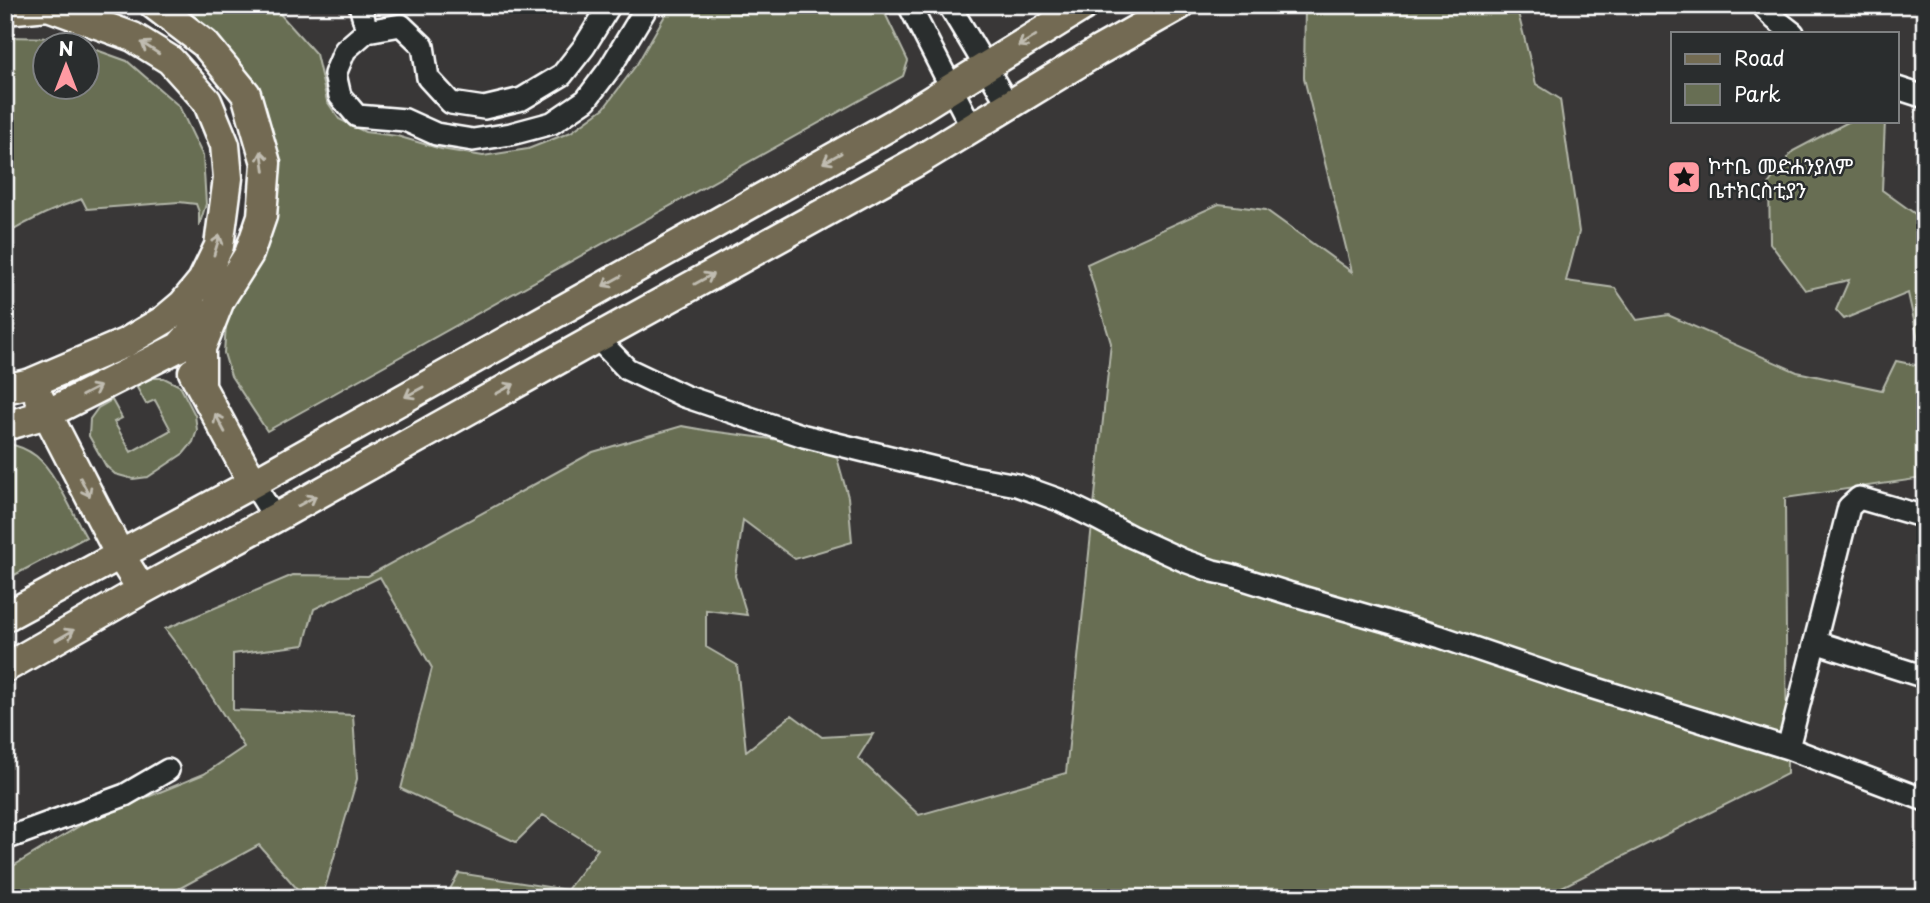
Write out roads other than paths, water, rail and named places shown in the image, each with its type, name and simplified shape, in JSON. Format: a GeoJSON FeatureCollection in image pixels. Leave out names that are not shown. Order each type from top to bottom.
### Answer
{"type":"FeatureCollection","features":[{"type":"Feature","properties":{"kind":"main road"},"geometry":{"type":"LineString","coordinates":[[5,428],[47,414],[179,347],[220,300],[249,254],[262,216],[266,163],[246,94],[205,44],[154,5]]}},
{"type":"Feature","properties":{"kind":"main road"},"geometry":{"type":"LineString","coordinates":[[5,617],[253,483],[895,122],[1085,5]]}},
{"type":"Feature","properties":{"kind":"main road"},"geometry":{"type":"LineString","coordinates":[[5,668],[916,162],[1098,51],[1180,5]]}},
{"type":"Feature","properties":{"kind":"main road"},"geometry":{"type":"LineString","coordinates":[[5,7],[48,6],[133,37],[170,60],[207,101],[225,145],[228,178],[219,246],[202,281],[183,304],[164,320],[125,343],[18,386],[47,414],[120,555],[142,590]]}},
{"type":"Feature","properties":{"kind":"main road"},"geometry":{"type":"LineString","coordinates":[[201,387],[201,348],[220,300]]}},
{"type":"Feature","properties":{"kind":"main road"},"geometry":{"type":"LineString","coordinates":[[164,320],[253,483]]}},
{"type":"Feature","properties":{"kind":"main road"},"geometry":{"type":"LineString","coordinates":[[5,428],[62,442]]}},
{"type":"Feature","properties":{"kind":"street"},"geometry":{"type":"LineString","coordinates":[[360,5],[367,30]]}},
{"type":"Feature","properties":{"kind":"street"},"geometry":{"type":"LineString","coordinates":[[610,5],[584,47],[562,75],[522,99],[484,108],[451,103],[428,78],[423,47],[401,25],[367,30],[345,50],[335,74],[340,96],[357,116],[405,120],[436,134],[473,140],[511,134],[552,122],[586,100],[610,68],[648,5]]}},
{"type":"Feature","properties":{"kind":"street"},"geometry":{"type":"LineString","coordinates":[[909,5],[972,128]]}},
{"type":"Feature","properties":{"kind":"street"},"geometry":{"type":"LineString","coordinates":[[949,5],[1009,106]]}},
{"type":"Feature","properties":{"kind":"street"},"geometry":{"type":"LineString","coordinates":[[1762,5],[1793,32]]}},
{"type":"Feature","properties":{"kind":"street"},"geometry":{"type":"LineString","coordinates":[[1898,88],[1925,97]]}},
{"type":"Feature","properties":{"kind":"street"},"geometry":{"type":"LineString","coordinates":[[597,338],[627,369],[684,397],[804,436],[967,476],[1017,485],[1059,500],[1130,536],[1204,568],[1441,637],[1571,681],[1788,748],[1925,800]]}},
{"type":"Feature","properties":{"kind":"street"},"geometry":{"type":"LineString","coordinates":[[253,483],[275,519]]}},
{"type":"Feature","properties":{"kind":"street"},"geometry":{"type":"LineString","coordinates":[[1788,748],[1849,507],[1858,498],[1925,517]]}},
{"type":"Feature","properties":{"kind":"street"},"geometry":{"type":"LineString","coordinates":[[1815,642],[1925,677]]}},
{"type":"Feature","properties":{"kind":"street"},"geometry":{"type":"LineString","coordinates":[[5,839],[125,795],[168,770]]}},
{"type":"Feature","properties":{"kind":"place","name":"ኮተቤ መድሐንያለም ቤተክርስቲያን"},"geometry":{"type":"Point","coordinates":[1684,177]}}]}
